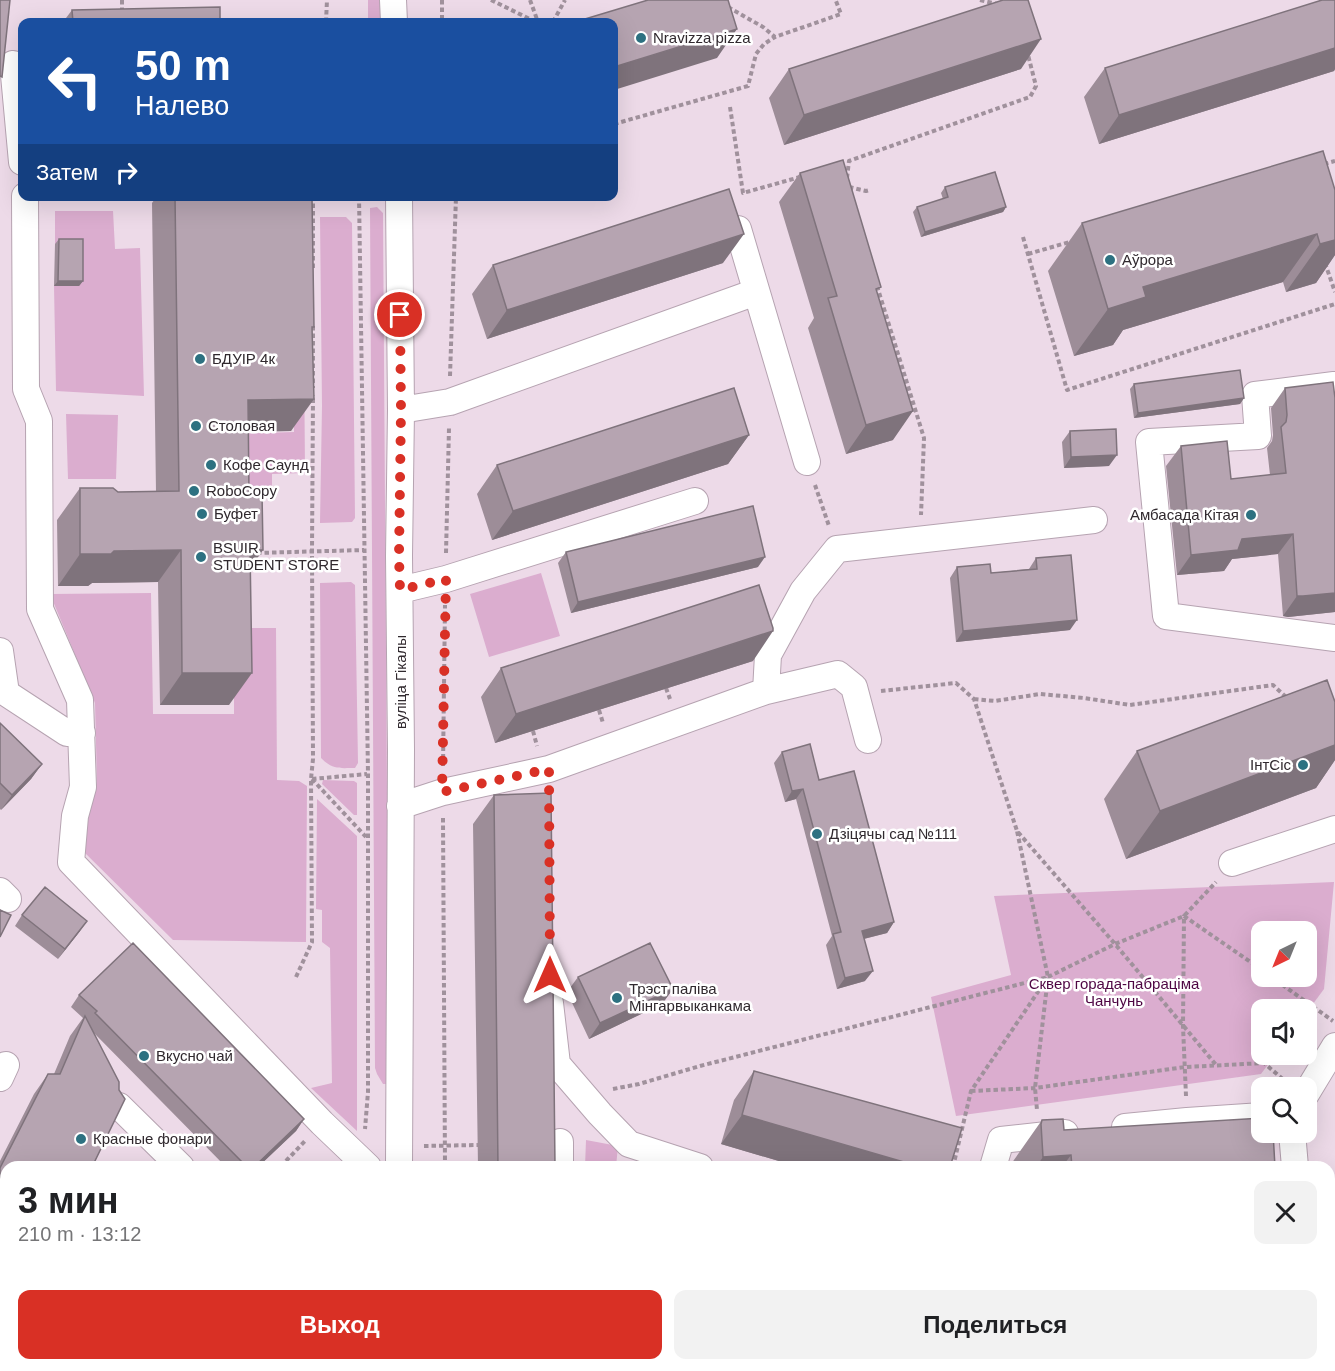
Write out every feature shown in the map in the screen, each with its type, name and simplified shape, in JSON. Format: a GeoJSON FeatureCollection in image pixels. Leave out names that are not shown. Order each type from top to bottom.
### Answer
{"type":"FeatureCollection","features":[{"type":"Feature","properties":{"kind":"street"},"geometry":{"type":"LineString","coordinates":[[393,0],[394,18]]}},
{"type":"Feature","properties":{"kind":"street"},"geometry":{"type":"LineString","coordinates":[[14,64],[18,113]]}},
{"type":"Feature","properties":{"kind":"street"},"geometry":{"type":"LineString","coordinates":[[25,201],[26,389],[39,421],[40,609],[80,700],[83,787],[75,816],[71,862],[315,1116],[362,1161]]}},
{"type":"Feature","properties":{"kind":"street","name":"вуліца Гікалы"},"geometry":{"type":"LineString","coordinates":[[399,201],[401,410],[399,1156]]}},
{"type":"Feature","properties":{"kind":"street"},"geometry":{"type":"LineString","coordinates":[[738,229],[807,462]]}},
{"type":"Feature","properties":{"kind":"street"},"geometry":{"type":"LineString","coordinates":[[401,410],[450,402],[756,292]]}},
{"type":"Feature","properties":{"kind":"street"},"geometry":{"type":"LineString","coordinates":[[1334,386],[1255,395],[1258,436],[1149,442],[1166,616],[1335,638]]}},
{"type":"Feature","properties":{"kind":"street"},"geometry":{"type":"LineString","coordinates":[[400,590],[446,579],[695,501]]}},
{"type":"Feature","properties":{"kind":"street"},"geometry":{"type":"LineString","coordinates":[[766,691],[768,655],[802,591],[837,549],[1094,520]]}},
{"type":"Feature","properties":{"kind":"street"},"geometry":{"type":"LineString","coordinates":[[0,651],[6,693],[67,734],[82,733]]}},
{"type":"Feature","properties":{"kind":"street"},"geometry":{"type":"LineString","coordinates":[[400,806],[442,792],[549,780],[766,691],[838,674],[854,687],[868,740]]}},
{"type":"Feature","properties":{"kind":"street"},"geometry":{"type":"LineString","coordinates":[[1233,863],[1335,829]]}},
{"type":"Feature","properties":{"kind":"street"},"geometry":{"type":"LineString","coordinates":[[550,975],[550,998],[557,1064],[627,1156],[660,1161]]}},
{"type":"Feature","properties":{"kind":"street"},"geometry":{"type":"LineString","coordinates":[[1316,1077],[1335,1046]]}},
{"type":"Feature","properties":{"kind":"street"},"geometry":{"type":"LineString","coordinates":[[119,1106],[176,1161]]}},
{"type":"Feature","properties":{"kind":"street"},"geometry":{"type":"LineString","coordinates":[[995,1161],[1000,1140],[1251,1117]]}},
{"type":"Feature","properties":{"kind":"street"},"geometry":{"type":"LineString","coordinates":[[1293,1143],[1294,1161]]}},
{"type":"Feature","properties":{"kind":"path"},"geometry":{"type":"LineString","coordinates":[[122,0],[122,11]]}},
{"type":"Feature","properties":{"kind":"path"},"geometry":{"type":"LineString","coordinates":[[326,18],[327,0]]}},
{"type":"Feature","properties":{"kind":"path"},"geometry":{"type":"LineString","coordinates":[[442,0],[442,18]]}},
{"type":"Feature","properties":{"kind":"path"},"geometry":{"type":"LineString","coordinates":[[491,0],[529,18]]}},
{"type":"Feature","properties":{"kind":"path"},"geometry":{"type":"LineString","coordinates":[[530,0],[536,18]]}},
{"type":"Feature","properties":{"kind":"path"},"geometry":{"type":"LineString","coordinates":[[555,18],[565,0]]}},
{"type":"Feature","properties":{"kind":"path"},"geometry":{"type":"LineString","coordinates":[[980,0],[1001,6]]}},
{"type":"Feature","properties":{"kind":"path"},"geometry":{"type":"LineString","coordinates":[[618,123],[748,86],[756,54],[764,44],[775,37],[841,14],[836,1]]}},
{"type":"Feature","properties":{"kind":"path"},"geometry":{"type":"LineString","coordinates":[[719,2],[764,27],[775,37]]}},
{"type":"Feature","properties":{"kind":"path"},"geometry":{"type":"LineString","coordinates":[[850,197],[846,186],[849,161],[1030,97],[1036,86],[1027,53]]}},
{"type":"Feature","properties":{"kind":"path"},"geometry":{"type":"LineString","coordinates":[[730,107],[743,193],[803,176]]}},
{"type":"Feature","properties":{"kind":"path"},"geometry":{"type":"LineString","coordinates":[[1317,167],[1335,161]]}},
{"type":"Feature","properties":{"kind":"path"},"geometry":{"type":"LineString","coordinates":[[846,186],[870,190]]}},
{"type":"Feature","properties":{"kind":"path"},"geometry":{"type":"LineString","coordinates":[[313,201],[313,280]]}},
{"type":"Feature","properties":{"kind":"path"},"geometry":{"type":"LineString","coordinates":[[359,201],[368,774],[368,1092]]}},
{"type":"Feature","properties":{"kind":"path"},"geometry":{"type":"LineString","coordinates":[[445,1161],[442,792],[456,201]]}},
{"type":"Feature","properties":{"kind":"path"},"geometry":{"type":"LineString","coordinates":[[1023,237],[1067,390],[1335,304]]}},
{"type":"Feature","properties":{"kind":"path"},"geometry":{"type":"LineString","coordinates":[[1028,254],[1073,241]]}},
{"type":"Feature","properties":{"kind":"path"},"geometry":{"type":"LineString","coordinates":[[1323,257],[1335,292]]}},
{"type":"Feature","properties":{"kind":"path"},"geometry":{"type":"LineString","coordinates":[[875,278],[924,438],[922,500]]}},
{"type":"Feature","properties":{"kind":"path"},"geometry":{"type":"LineString","coordinates":[[296,977],[312,942],[313,319]]}},
{"type":"Feature","properties":{"kind":"path"},"geometry":{"type":"LineString","coordinates":[[807,462],[837,549]]}},
{"type":"Feature","properties":{"kind":"path"},"geometry":{"type":"LineString","coordinates":[[248,554],[364,550]]}},
{"type":"Feature","properties":{"kind":"path"},"geometry":{"type":"LineString","coordinates":[[854,687],[868,692],[956,683],[975,699],[1017,831],[1048,977],[1035,1088],[1038,1116]]}},
{"type":"Feature","properties":{"kind":"path"},"geometry":{"type":"LineString","coordinates":[[975,699],[995,701],[1040,694],[1130,705],[1273,685],[1294,704]]}},
{"type":"Feature","properties":{"kind":"path"},"geometry":{"type":"LineString","coordinates":[[599,710],[603,723]]}},
{"type":"Feature","properties":{"kind":"path"},"geometry":{"type":"LineString","coordinates":[[311,779],[368,774]]}},
{"type":"Feature","properties":{"kind":"path"},"geometry":{"type":"LineString","coordinates":[[311,779],[367,838]]}},
{"type":"Feature","properties":{"kind":"path"},"geometry":{"type":"LineString","coordinates":[[1017,831],[1217,1066]]}},
{"type":"Feature","properties":{"kind":"path"},"geometry":{"type":"LineString","coordinates":[[582,1094],[639,1084],[700,1066],[1048,977],[1115,944],[1184,916],[1233,863]]}},
{"type":"Feature","properties":{"kind":"path"},"geometry":{"type":"LineString","coordinates":[[1184,916],[1251,962]]}},
{"type":"Feature","properties":{"kind":"path"},"geometry":{"type":"LineString","coordinates":[[1184,916],[1183,1026],[1186,1099]]}},
{"type":"Feature","properties":{"kind":"path"},"geometry":{"type":"LineString","coordinates":[[954,1161],[971,1091],[1048,977]]}},
{"type":"Feature","properties":{"kind":"path"},"geometry":{"type":"LineString","coordinates":[[1285,987],[1335,1023]]}},
{"type":"Feature","properties":{"kind":"path"},"geometry":{"type":"LineString","coordinates":[[971,1091],[1035,1088],[1185,1067],[1264,1063],[1280,1077]]}},
{"type":"Feature","properties":{"kind":"path"},"geometry":{"type":"LineString","coordinates":[[399,1156],[446,1146],[478,1145]]}},
{"type":"Feature","properties":{"kind":"green space"},"geometry":{"type":"Polygon","coordinates":[[[368,0],[382,0],[382,18],[368,18],[368,0]]]}},
{"type":"Feature","properties":{"kind":"green space"},"geometry":{"type":"Polygon","coordinates":[[[377,207],[383,213],[389,1084],[383,1084],[375,1068],[370,208],[377,207]]]}},
{"type":"Feature","properties":{"kind":"green space"},"geometry":{"type":"Polygon","coordinates":[[[55,211],[113,211],[115,249],[140,248],[144,396],[56,391],[54,286],[79,286],[55,244],[55,211]]]}},
{"type":"Feature","properties":{"kind":"green space"},"geometry":{"type":"Polygon","coordinates":[[[320,217],[346,217],[352,223],[355,518],[352,522],[320,523],[322,406],[320,217]]]}},
{"type":"Feature","properties":{"kind":"green space"},"geometry":{"type":"Polygon","coordinates":[[[303,220],[305,473],[272,474],[272,493],[235,494],[234,434],[294,432],[292,229],[303,220]]]}},
{"type":"Feature","properties":{"kind":"green space"},"geometry":{"type":"Polygon","coordinates":[[[66,414],[118,415],[116,479],[68,479],[66,414]]]}},
{"type":"Feature","properties":{"kind":"green space"},"geometry":{"type":"Polygon","coordinates":[[[541,573],[560,636],[489,657],[470,594],[541,573]]]}},
{"type":"Feature","properties":{"kind":"green space"},"geometry":{"type":"Polygon","coordinates":[[[351,582],[355,585],[358,763],[355,768],[340,768],[329,765],[321,758],[320,583],[351,582]]]}},
{"type":"Feature","properties":{"kind":"green space"},"geometry":{"type":"Polygon","coordinates":[[[151,593],[153,714],[234,714],[234,628],[276,628],[277,780],[299,781],[307,786],[306,942],[173,940],[84,852],[92,791],[97,783],[95,703],[50,594],[151,593]]]}},
{"type":"Feature","properties":{"kind":"green space"},"geometry":{"type":"Polygon","coordinates":[[[323,780],[357,783],[357,815],[354,815],[322,784],[323,780]]]}},
{"type":"Feature","properties":{"kind":"green space"},"geometry":{"type":"Polygon","coordinates":[[[317,799],[357,836],[357,1131],[311,1088],[332,1083],[330,948],[322,942],[322,910],[316,909],[317,799]]]}},
{"type":"Feature","properties":{"kind":"green space","name":"Сквер горада-пабраціма Чанчунь"},"geometry":{"type":"Polygon","coordinates":[[[1334,882],[1324,989],[1317,999],[1251,999],[1251,1065],[1268,1065],[1261,1074],[956,1116],[931,997],[1011,975],[994,896],[1334,882]]]}},
{"type":"Feature","properties":{"kind":"green space"},"geometry":{"type":"Polygon","coordinates":[[[586,1140],[618,1146],[617,1161],[585,1161],[586,1140]]]}},
{"type":"Feature","properties":{"kind":"building"},"geometry":{"type":"Polygon","coordinates":[[[0,0],[10,0],[2,77],[0,76],[0,0]]]}},
{"type":"Feature","properties":{"kind":"building"},"geometry":{"type":"Polygon","coordinates":[[[648,0],[728,0],[737,29],[618,66],[618,18],[588,18],[648,0]]]}},
{"type":"Feature","properties":{"kind":"building"},"geometry":{"type":"Polygon","coordinates":[[[1003,0],[1028,0],[1041,39],[804,115],[789,69],[1003,0]]]}},
{"type":"Feature","properties":{"kind":"building"},"geometry":{"type":"Polygon","coordinates":[[[1322,0],[1335,0],[1335,48],[1119,115],[1105,68],[1322,0]]]}},
{"type":"Feature","properties":{"kind":"building"},"geometry":{"type":"Polygon","coordinates":[[[220,7],[220,18],[73,18],[72,10],[220,7]]]}},
{"type":"Feature","properties":{"kind":"building"},"geometry":{"type":"Polygon","coordinates":[[[1323,151],[1335,190],[1335,240],[1320,244],[1317,234],[1143,287],[1146,297],[1108,309],[1082,223],[1323,151]]]}},
{"type":"Feature","properties":{"kind":"building"},"geometry":{"type":"Polygon","coordinates":[[[843,160],[881,287],[876,289],[913,411],[866,425],[828,298],[837,296],[800,173],[843,160]]]}},
{"type":"Feature","properties":{"kind":"building"},"geometry":{"type":"Polygon","coordinates":[[[995,172],[1006,207],[925,232],[917,207],[948,197],[945,187],[995,172]]]}},
{"type":"Feature","properties":{"kind":"building"},"geometry":{"type":"Polygon","coordinates":[[[729,189],[744,234],[507,310],[493,265],[729,189]]]}},
{"type":"Feature","properties":{"kind":"building"},"geometry":{"type":"Polygon","coordinates":[[[175,201],[312,201],[314,399],[248,400],[249,493],[262,493],[263,550],[250,550],[252,673],[182,673],[181,550],[80,554],[80,488],[113,488],[118,492],[179,491],[175,201]]]}},
{"type":"Feature","properties":{"kind":"building"},"geometry":{"type":"Polygon","coordinates":[[[59,239],[83,239],[83,281],[58,281],[59,239]]]}},
{"type":"Feature","properties":{"kind":"building"},"geometry":{"type":"Polygon","coordinates":[[[1240,370],[1244,398],[1138,413],[1134,384],[1240,370]]]}},
{"type":"Feature","properties":{"kind":"building","name":"Амбасада Кітая"},"geometry":{"type":"Polygon","coordinates":[[[1333,382],[1335,398],[1335,593],[1297,596],[1293,534],[1242,539],[1238,550],[1191,555],[1181,446],[1227,441],[1231,479],[1286,473],[1281,427],[1286,422],[1287,415],[1285,388],[1333,382]]]}},
{"type":"Feature","properties":{"kind":"building"},"geometry":{"type":"Polygon","coordinates":[[[734,388],[749,435],[513,511],[497,465],[734,388]]]}},
{"type":"Feature","properties":{"kind":"building"},"geometry":{"type":"Polygon","coordinates":[[[1116,429],[1117,455],[1071,457],[1070,431],[1116,429]]]}},
{"type":"Feature","properties":{"kind":"building"},"geometry":{"type":"Polygon","coordinates":[[[753,506],[765,557],[578,602],[566,552],[753,506]]]}},
{"type":"Feature","properties":{"kind":"building"},"geometry":{"type":"Polygon","coordinates":[[[1071,555],[1077,620],[963,631],[957,567],[990,564],[991,573],[1037,569],[1036,558],[1071,555]]]}},
{"type":"Feature","properties":{"kind":"building"},"geometry":{"type":"Polygon","coordinates":[[[759,585],[773,631],[516,714],[501,668],[759,585]]]}},
{"type":"Feature","properties":{"kind":"building"},"geometry":{"type":"Polygon","coordinates":[[[1327,680],[1335,702],[1335,745],[1160,811],[1137,751],[1327,680]]]}},
{"type":"Feature","properties":{"kind":"building"},"geometry":{"type":"Polygon","coordinates":[[[0,723],[42,764],[12,795],[0,783],[0,723]]]}},
{"type":"Feature","properties":{"kind":"building"},"geometry":{"type":"Polygon","coordinates":[[[810,744],[819,780],[854,771],[894,922],[862,931],[873,971],[845,978],[833,934],[841,932],[803,789],[792,791],[782,752],[810,744]]]}},
{"type":"Feature","properties":{"kind":"building"},"geometry":{"type":"Polygon","coordinates":[[[551,793],[555,1161],[498,1161],[494,795],[551,793]]]}},
{"type":"Feature","properties":{"kind":"building"},"geometry":{"type":"Polygon","coordinates":[[[45,887],[87,921],[65,949],[22,915],[45,887]]]}},
{"type":"Feature","properties":{"kind":"building"},"geometry":{"type":"Polygon","coordinates":[[[0,910],[11,915],[0,937],[0,910]]]}},
{"type":"Feature","properties":{"kind":"building"},"geometry":{"type":"Polygon","coordinates":[[[133,943],[304,1119],[260,1161],[241,1161],[79,995],[133,943]]]}},
{"type":"Feature","properties":{"kind":"building"},"geometry":{"type":"Polygon","coordinates":[[[650,943],[673,989],[600,1023],[578,977],[650,943]]]}},
{"type":"Feature","properties":{"kind":"building"},"geometry":{"type":"Polygon","coordinates":[[[85,1016],[119,1082],[119,1090],[125,1099],[95,1161],[4,1161],[48,1074],[60,1074],[85,1016]]]}},
{"type":"Feature","properties":{"kind":"building"},"geometry":{"type":"Polygon","coordinates":[[[754,1071],[962,1128],[952,1161],[900,1161],[742,1115],[754,1071]]]}},
{"type":"Feature","properties":{"kind":"building"},"geometry":{"type":"Polygon","coordinates":[[[1063,1119],[1064,1130],[1251,1119],[1251,1143],[1274,1143],[1275,1161],[1072,1161],[1071,1155],[1043,1157],[1042,1120],[1063,1119]]]}},
{"type":"Feature","properties":{"kind":"place","name":"Nravizza pizza"},"geometry":{"type":"Point","coordinates":[641,38]}},
{"type":"Feature","properties":{"kind":"place","name":"Аўрора"},"geometry":{"type":"Point","coordinates":[1110,260]}},
{"type":"Feature","properties":{"kind":"place","name":"БДУІР 4к"},"geometry":{"type":"Point","coordinates":[200,359]}},
{"type":"Feature","properties":{"kind":"place","name":"Столовая"},"geometry":{"type":"Point","coordinates":[196,426]}},
{"type":"Feature","properties":{"kind":"place","name":"Кофе Саунд"},"geometry":{"type":"Point","coordinates":[211,465]}},
{"type":"Feature","properties":{"kind":"place","name":"RoboCopy"},"geometry":{"type":"Point","coordinates":[194,491]}},
{"type":"Feature","properties":{"kind":"place","name":"Буфет"},"geometry":{"type":"Point","coordinates":[202,514]}},
{"type":"Feature","properties":{"kind":"place","name":"Амбасада Кітая"},"geometry":{"type":"Point","coordinates":[1251,515]}},
{"type":"Feature","properties":{"kind":"place","name":"BSUIR STUDENT STORE"},"geometry":{"type":"Point","coordinates":[201,557]}},
{"type":"Feature","properties":{"kind":"place","name":"ІнтСіс"},"geometry":{"type":"Point","coordinates":[1303,765]}},
{"type":"Feature","properties":{"kind":"place","name":"Дзіцячы сад №111"},"geometry":{"type":"Point","coordinates":[817,834]}},
{"type":"Feature","properties":{"kind":"place","name":"Трэст паліва Мінгарвыканкама"},"geometry":{"type":"Point","coordinates":[617,998]}},
{"type":"Feature","properties":{"kind":"place","name":"Вкусно чай"},"geometry":{"type":"Point","coordinates":[144,1056]}},
{"type":"Feature","properties":{"kind":"place","name":"Красные фонари"},"geometry":{"type":"Point","coordinates":[81,1139]}},
{"type":"Feature","properties":{"kind":"route"},"geometry":{"type":"LineString","coordinates":[[400,315],[400,590],[446,579],[442,792],[549,769],[550,975]]}}]}
